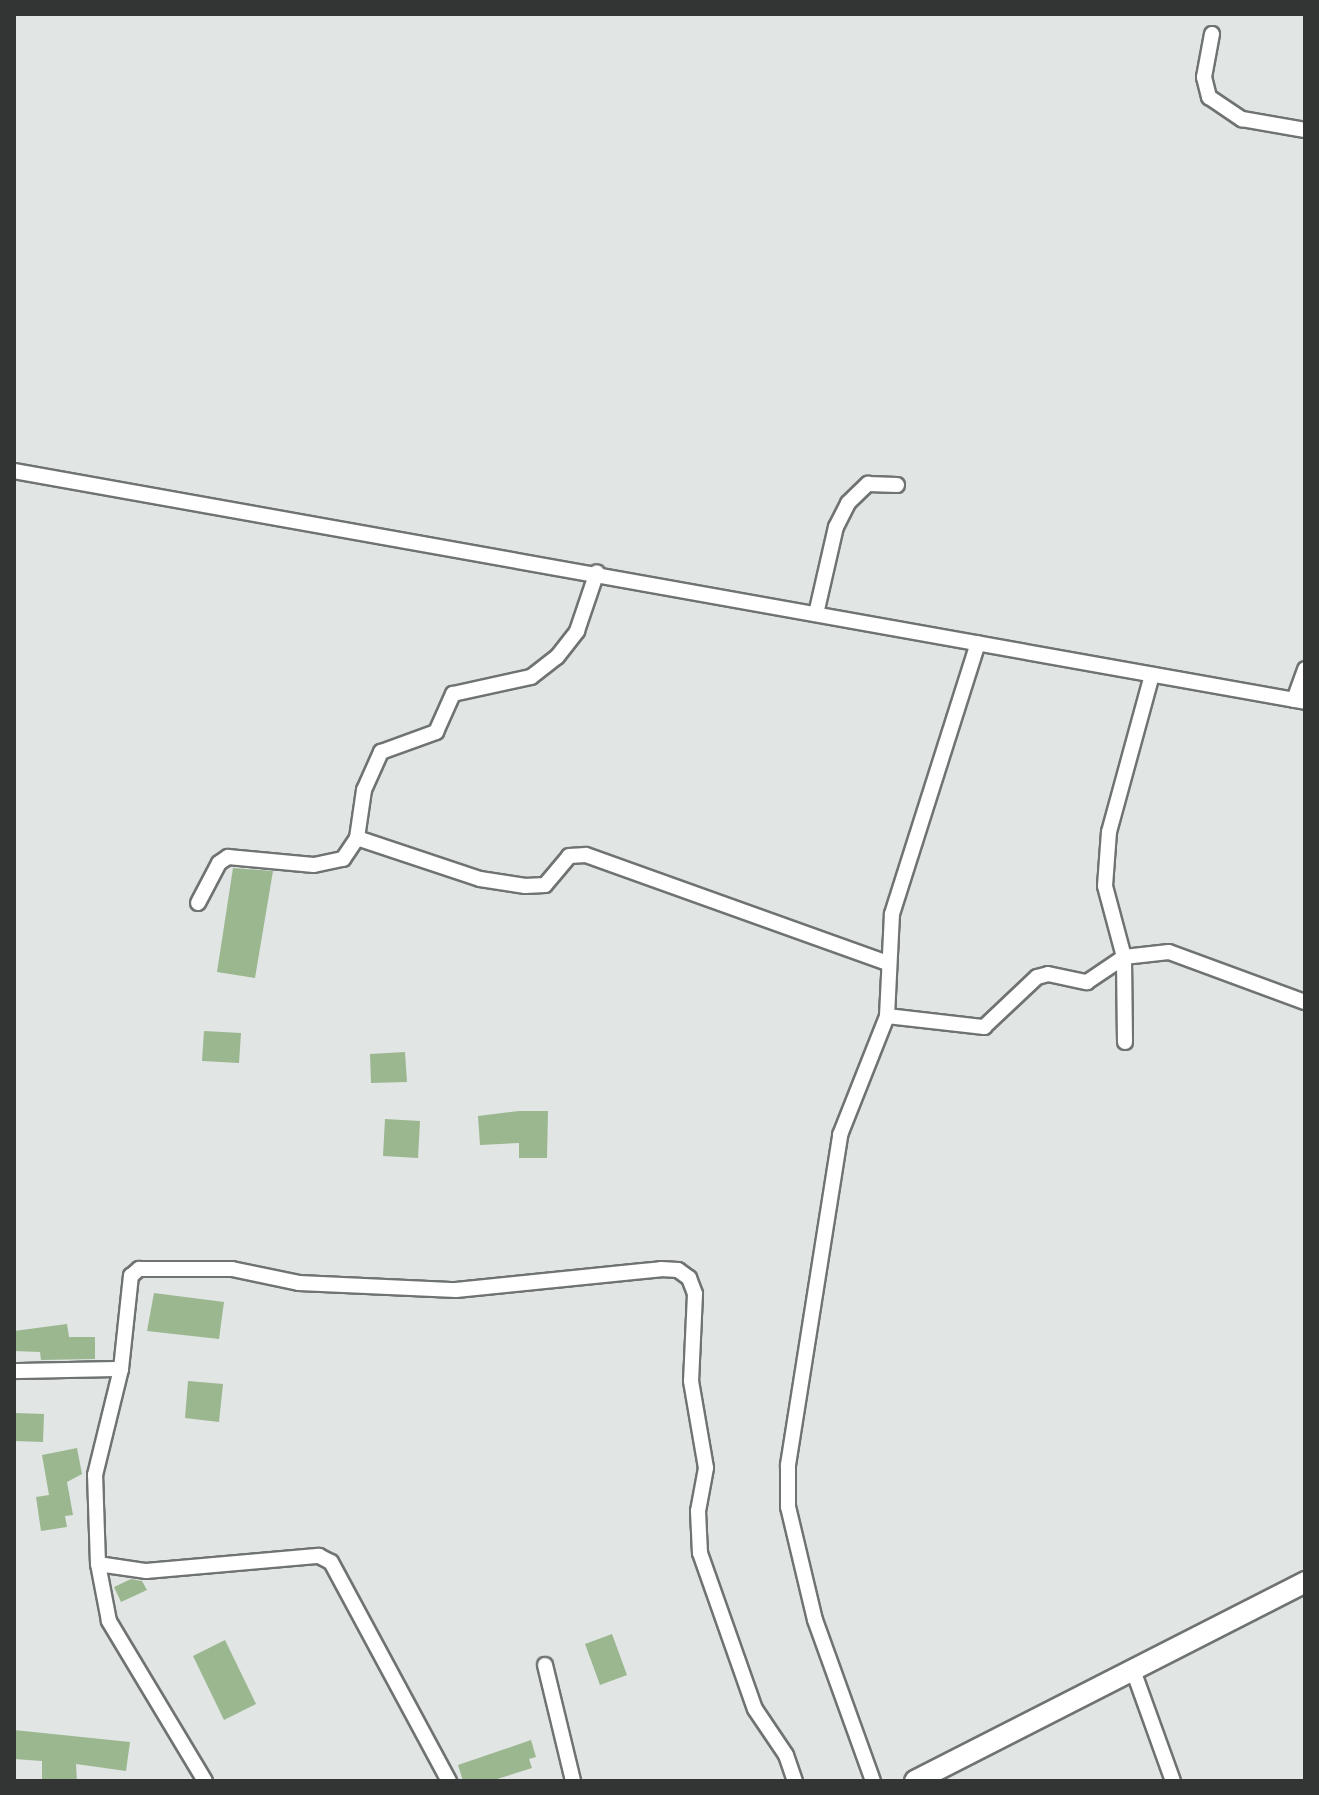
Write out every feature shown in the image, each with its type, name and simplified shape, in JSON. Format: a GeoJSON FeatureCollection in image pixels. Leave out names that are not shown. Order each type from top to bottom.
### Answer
{"type":"FeatureCollection","features":[{"type":"Feature","properties":{"kind":"main road"},"geometry":{"type":"LineString","coordinates":[[915,1781],[1305,1582]]}},
{"type":"Feature","properties":{"kind":"street"},"geometry":{"type":"LineString","coordinates":[[1212,34],[1204,77],[1209,97],[1242,119],[1305,130]]}},
{"type":"Feature","properties":{"kind":"street"},"geometry":{"type":"LineString","coordinates":[[14,471],[597,572],[1300,701],[1305,669]]}},
{"type":"Feature","properties":{"kind":"street"},"geometry":{"type":"LineString","coordinates":[[816,614],[836,527],[848,503],[868,484],[897,485]]}},
{"type":"Feature","properties":{"kind":"street"},"geometry":{"type":"LineString","coordinates":[[198,903],[228,857],[337,863],[357,838],[364,790],[381,752],[436,732],[453,694],[531,677],[557,657],[577,631],[597,572]]}},
{"type":"Feature","properties":{"kind":"street"},"geometry":{"type":"LineString","coordinates":[[873,1781],[815,1620],[788,1507],[788,1465],[840,1135],[887,1016],[888,963],[896,900],[978,643]]}},
{"type":"Feature","properties":{"kind":"street"},"geometry":{"type":"LineString","coordinates":[[1125,1042],[1124,957],[1105,886],[1109,832],[1152,675]]}},
{"type":"Feature","properties":{"kind":"street"},"geometry":{"type":"LineString","coordinates":[[357,838],[480,879],[525,886],[545,885],[569,856],[586,855],[888,963]]}},
{"type":"Feature","properties":{"kind":"street"},"geometry":{"type":"LineString","coordinates":[[887,1016],[984,1027],[1001,1017],[1027,982],[1048,974],[1087,982],[1124,957],[1178,953],[1305,1002]]}},
{"type":"Feature","properties":{"kind":"street"},"geometry":{"type":"LineString","coordinates":[[205,1781],[109,1621],[98,1564],[95,1475],[121,1369],[131,1276],[139,1269],[232,1269],[299,1283],[456,1290],[678,1270],[695,1294],[691,1381],[706,1468],[698,1511],[700,1553],[755,1709],[786,1755],[795,1781]]}},
{"type":"Feature","properties":{"kind":"street"},"geometry":{"type":"LineString","coordinates":[[14,1371],[121,1369]]}},
{"type":"Feature","properties":{"kind":"street"},"geometry":{"type":"LineString","coordinates":[[98,1564],[146,1571],[319,1556],[331,1562],[449,1781]]}},
{"type":"Feature","properties":{"kind":"street"},"geometry":{"type":"LineString","coordinates":[[545,1665],[573,1781]]}},
{"type":"Feature","properties":{"kind":"street"},"geometry":{"type":"LineString","coordinates":[[1133,1670],[1173,1781]]}},
{"type":"Feature","properties":{"kind":"building"},"geometry":{"type":"Polygon","coordinates":[[[233,868],[273,871],[255,978],[217,972],[233,868]]]}},
{"type":"Feature","properties":{"kind":"building"},"geometry":{"type":"Polygon","coordinates":[[[204,1031],[241,1033],[239,1063],[202,1061],[204,1031]]]}},
{"type":"Feature","properties":{"kind":"building"},"geometry":{"type":"Polygon","coordinates":[[[405,1052],[407,1082],[371,1083],[370,1054],[405,1052]]]}},
{"type":"Feature","properties":{"kind":"building"},"geometry":{"type":"Polygon","coordinates":[[[548,1111],[547,1158],[519,1158],[519,1143],[480,1145],[478,1116],[548,1111]]]}},
{"type":"Feature","properties":{"kind":"building"},"geometry":{"type":"Polygon","coordinates":[[[385,1119],[420,1121],[418,1158],[383,1156],[385,1119]]]}},
{"type":"Feature","properties":{"kind":"building"},"geometry":{"type":"Polygon","coordinates":[[[154,1293],[224,1302],[219,1339],[147,1331],[154,1293]]]}},
{"type":"Feature","properties":{"kind":"building"},"geometry":{"type":"Polygon","coordinates":[[[67,1324],[69,1337],[95,1337],[95,1359],[41,1360],[40,1352],[14,1351],[14,1331],[67,1324]]]}},
{"type":"Feature","properties":{"kind":"building"},"geometry":{"type":"Polygon","coordinates":[[[188,1381],[223,1384],[219,1422],[185,1418],[188,1381]]]}},
{"type":"Feature","properties":{"kind":"building"},"geometry":{"type":"Polygon","coordinates":[[[16,1413],[44,1414],[43,1442],[15,1441],[16,1413]]]}},
{"type":"Feature","properties":{"kind":"building"},"geometry":{"type":"Polygon","coordinates":[[[77,1448],[82,1474],[67,1482],[73,1515],[65,1516],[67,1527],[41,1531],[36,1497],[49,1495],[42,1455],[77,1448]]]}},
{"type":"Feature","properties":{"kind":"building"},"geometry":{"type":"Polygon","coordinates":[[[131,1579],[142,1581],[147,1590],[121,1602],[114,1587],[131,1579]]]}},
{"type":"Feature","properties":{"kind":"building"},"geometry":{"type":"Polygon","coordinates":[[[612,1634],[627,1675],[600,1685],[585,1644],[612,1634]]]}},
{"type":"Feature","properties":{"kind":"building"},"geometry":{"type":"Polygon","coordinates":[[[225,1640],[256,1704],[224,1720],[193,1656],[225,1640]]]}},
{"type":"Feature","properties":{"kind":"building"},"geometry":{"type":"Polygon","coordinates":[[[14,1730],[130,1742],[126,1771],[76,1764],[77,1781],[42,1781],[42,1761],[14,1759],[14,1730]]]}},
{"type":"Feature","properties":{"kind":"building"},"geometry":{"type":"Polygon","coordinates":[[[531,1740],[536,1757],[529,1759],[532,1768],[491,1781],[463,1781],[458,1765],[531,1740]]]}}]}
